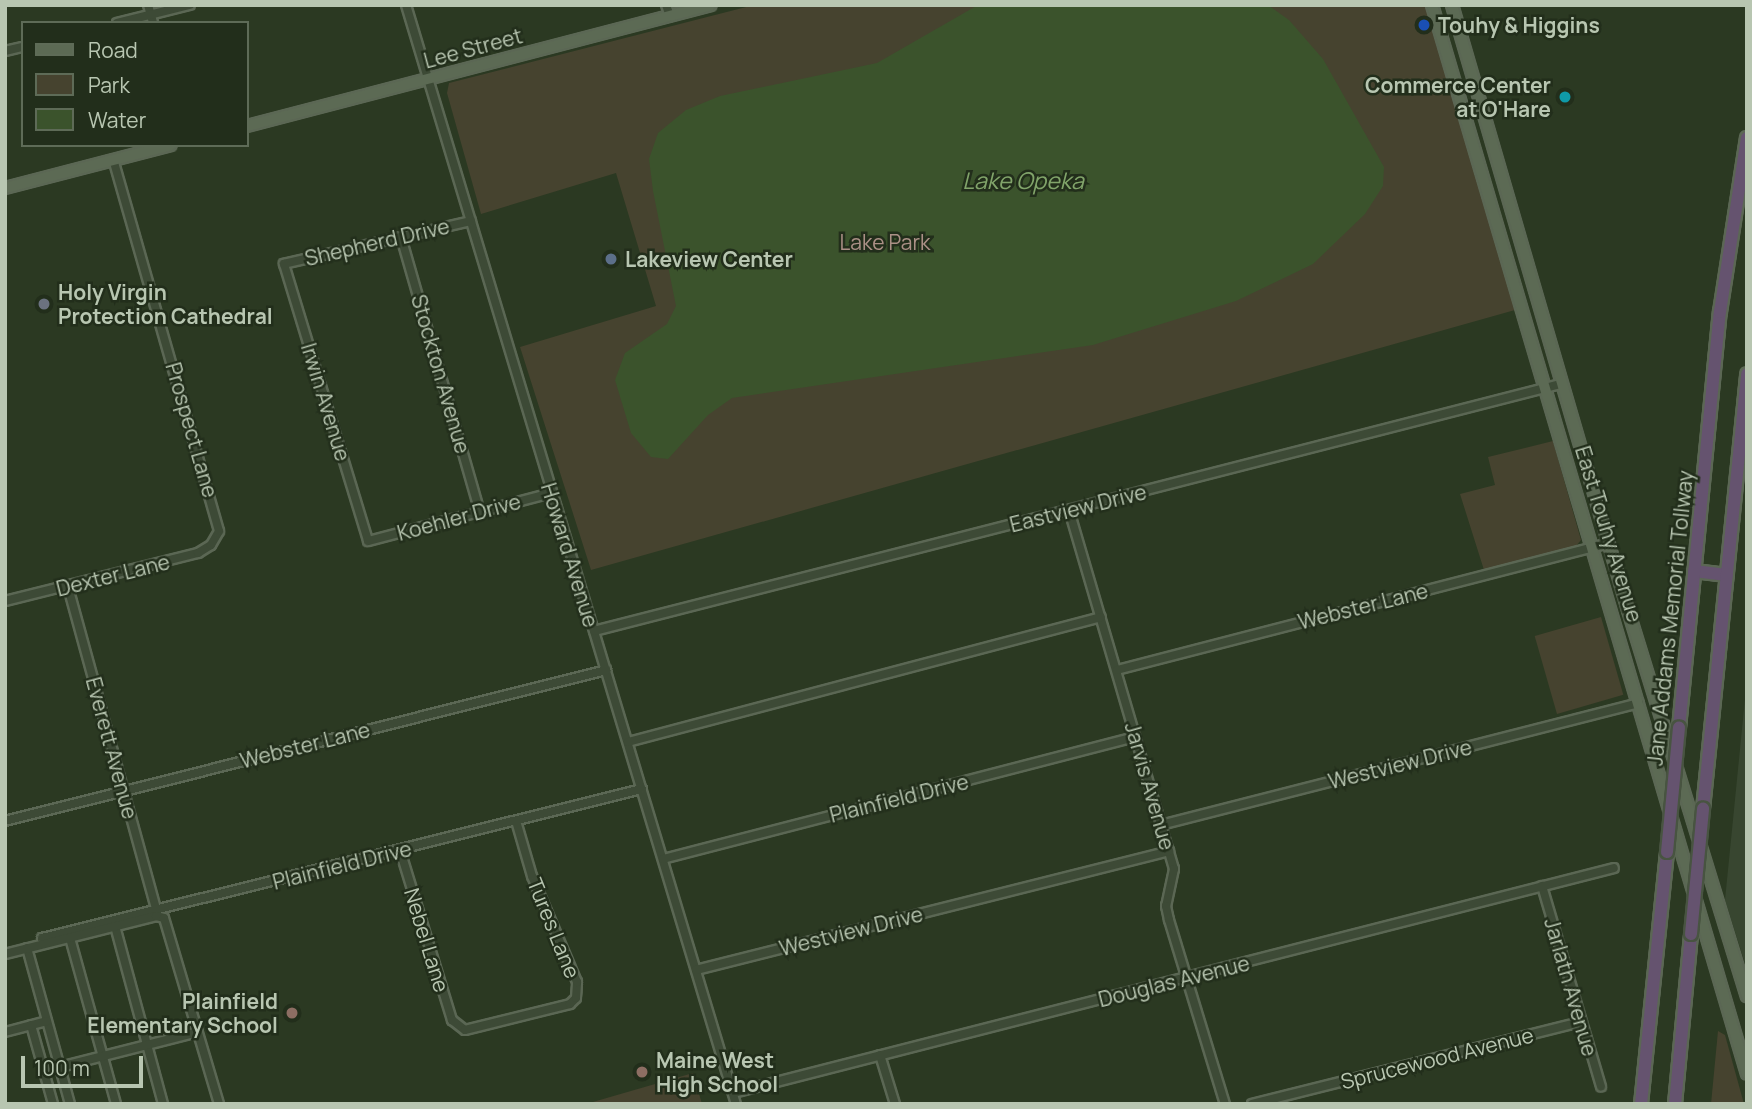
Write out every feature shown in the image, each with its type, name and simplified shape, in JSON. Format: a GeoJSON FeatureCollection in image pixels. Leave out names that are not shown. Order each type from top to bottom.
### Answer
{"type":"FeatureCollection","features":[{"type":"Feature","properties":{"kind":"highway","name":"Jane Addams Memorial Tollway"},"geometry":{"type":"LineString","coordinates":[[1642,1104],[1720,312],[1747,138]]}},
{"type":"Feature","properties":{"kind":"highway"},"geometry":{"type":"LineString","coordinates":[[1675,1104],[1747,374]]}},
{"type":"Feature","properties":{"kind":"highway"},"geometry":{"type":"LineString","coordinates":[[1694,571],[1727,575]]}},
{"type":"Feature","properties":{"kind":"main road","name":"Lee Street"},"geometry":{"type":"LineString","coordinates":[[248,126],[428,80],[668,10],[710,5]]}},
{"type":"Feature","properties":{"kind":"main road","name":"East Touhy Avenue"},"geometry":{"type":"LineString","coordinates":[[1432,5],[1747,1074]]}},
{"type":"Feature","properties":{"kind":"main road","name":"East Touhy Avenue"},"geometry":{"type":"LineString","coordinates":[[1453,5],[1561,384],[1747,996]]}},
{"type":"Feature","properties":{"kind":"main road"},"geometry":{"type":"LineString","coordinates":[[5,188],[163,147]]}},
{"type":"Feature","properties":{"kind":"street"},"geometry":{"type":"LineString","coordinates":[[124,21],[190,5]]}},
{"type":"Feature","properties":{"kind":"street","name":"Howard Avenue"},"geometry":{"type":"LineString","coordinates":[[406,5],[736,1104]]}},
{"type":"Feature","properties":{"kind":"street","name":"Prospect Lane"},"geometry":{"type":"LineString","coordinates":[[113,160],[218,520],[215,538]]}},
{"type":"Feature","properties":{"kind":"street","name":"Shepherd Drive"},"geometry":{"type":"LineString","coordinates":[[284,264],[471,221]]}},
{"type":"Feature","properties":{"kind":"street","name":"Stockton Avenue"},"geometry":{"type":"LineString","coordinates":[[401,237],[480,512]]}},
{"type":"Feature","properties":{"kind":"street","name":"Irwin Avenue"},"geometry":{"type":"LineString","coordinates":[[284,264],[368,541]]}},
{"type":"Feature","properties":{"kind":"street","name":"Eastview Drive"},"geometry":{"type":"LineString","coordinates":[[594,631],[1561,384]]}},
{"type":"Feature","properties":{"kind":"street","name":"Koehler Drive"},"geometry":{"type":"LineString","coordinates":[[368,541],[551,493]]}},
{"type":"Feature","properties":{"kind":"street","name":"Jarvis Avenue"},"geometry":{"type":"LineString","coordinates":[[1069,510],[1174,869],[1166,906],[1225,1104]]}},
{"type":"Feature","properties":{"kind":"street","name":"Dexter Lane"},"geometry":{"type":"LineString","coordinates":[[5,601],[198,553],[215,538]]}},
{"type":"Feature","properties":{"kind":"street","name":"Webster Lane"},"geometry":{"type":"LineString","coordinates":[[1117,670],[1609,543]]}},
{"type":"Feature","properties":{"kind":"street","name":"Everett Avenue"},"geometry":{"type":"LineString","coordinates":[[68,587],[156,909]]}},
{"type":"Feature","properties":{"kind":"street"},"geometry":{"type":"LineString","coordinates":[[628,742],[1101,617]]}},
{"type":"Feature","properties":{"kind":"street","name":"Webster Lane"},"geometry":{"type":"LineString","coordinates":[[5,821],[606,670]]}},
{"type":"Feature","properties":{"kind":"street","name":"Westview Drive"},"geometry":{"type":"LineString","coordinates":[[1161,825],[1639,703]]}},
{"type":"Feature","properties":{"kind":"street","name":"Plainfield Drive"},"geometry":{"type":"LineString","coordinates":[[663,859],[1136,737]]}},
{"type":"Feature","properties":{"kind":"street","name":"Plainfield Drive"},"geometry":{"type":"LineString","coordinates":[[42,938],[642,789]]}},
{"type":"Feature","properties":{"kind":"street","name":"Tures Lane"},"geometry":{"type":"LineString","coordinates":[[459,1028],[570,1004],[576,998],[577,982],[532,876],[516,821]]}},
{"type":"Feature","properties":{"kind":"street","name":"Nebel Lane"},"geometry":{"type":"LineString","coordinates":[[400,850],[452,1020],[459,1028]]}},
{"type":"Feature","properties":{"kind":"street","name":"Westview Drive"},"geometry":{"type":"LineString","coordinates":[[696,970],[1169,851]]}},
{"type":"Feature","properties":{"kind":"street","name":"Douglas Avenue"},"geometry":{"type":"LineString","coordinates":[[733,1093],[1615,868]]}},
{"type":"Feature","properties":{"kind":"street","name":"Jarlath Avenue"},"geometry":{"type":"LineString","coordinates":[[1542,887],[1601,1087]]}},
{"type":"Feature","properties":{"kind":"street"},"geometry":{"type":"LineString","coordinates":[[5,954],[115,926],[163,918],[219,1104]]}},
{"type":"Feature","properties":{"kind":"street"},"geometry":{"type":"LineString","coordinates":[[115,926],[163,1104]]}},
{"type":"Feature","properties":{"kind":"street"},"geometry":{"type":"LineString","coordinates":[[70,938],[116,1104]]}},
{"type":"Feature","properties":{"kind":"street"},"geometry":{"type":"LineString","coordinates":[[27,948],[69,1104]]}},
{"type":"Feature","properties":{"kind":"street"},"geometry":{"type":"LineString","coordinates":[[5,1032],[47,1021]]}},
{"type":"Feature","properties":{"kind":"street","name":"Sprucewood Avenue"},"geometry":{"type":"LineString","coordinates":[[1252,1104],[1581,1021]]}},
{"type":"Feature","properties":{"kind":"street"},"geometry":{"type":"LineString","coordinates":[[31,1025],[53,1104]]}},
{"type":"Feature","properties":{"kind":"street"},"geometry":{"type":"LineString","coordinates":[[60,1068],[198,1032]]}},
{"type":"Feature","properties":{"kind":"street"},"geometry":{"type":"LineString","coordinates":[[880,1055],[894,1104]]}},
{"type":"Feature","properties":{"kind":"shaded area"},"geometry":{"type":"Polygon","coordinates":[[[1747,679],[1747,970],[1725,900],[1747,679]]]}},
{"type":"Feature","properties":{"kind":"green space","name":"Lake Park"},"geometry":{"type":"Polygon","coordinates":[[[754,5],[1426,5],[1515,310],[591,570],[520,347],[656,306],[616,173],[481,214],[447,93],[449,83],[754,5]]]}},
{"type":"Feature","properties":{"kind":"green space"},"geometry":{"type":"Polygon","coordinates":[[[1553,441],[1581,540],[1576,546],[1484,570],[1460,494],[1495,485],[1488,457],[1553,441]]]}},
{"type":"Feature","properties":{"kind":"green space"},"geometry":{"type":"Polygon","coordinates":[[[1601,617],[1623,695],[1557,714],[1535,636],[1601,617]]]}},
{"type":"Feature","properties":{"kind":"green space"},"geometry":{"type":"Polygon","coordinates":[[[1718,1031],[1725,1035],[1744,1104],[1711,1104],[1718,1031]]]}},
{"type":"Feature","properties":{"kind":"green space"},"geometry":{"type":"Polygon","coordinates":[[[693,1073],[702,1104],[586,1104],[693,1073]]]}},
{"type":"Feature","properties":{"kind":"water","name":"Lake Opeka"},"geometry":{"type":"Polygon","coordinates":[[[978,5],[1268,5],[1289,20],[1323,59],[1384,167],[1383,186],[1365,214],[1313,264],[1236,301],[1093,345],[732,398],[708,415],[668,459],[651,457],[631,433],[615,380],[625,353],[667,324],[676,306],[649,159],[658,133],[686,110],[720,96],[877,63],[978,5]]]}},
{"type":"Feature","properties":{"kind":"place","name":"Touhy & Higgins"},"geometry":{"type":"Point","coordinates":[1424,25]}},
{"type":"Feature","properties":{"kind":"place","name":"Commerce Center at O'Hare"},"geometry":{"type":"Point","coordinates":[1565,97]}},
{"type":"Feature","properties":{"kind":"place","name":"Lakeview Center"},"geometry":{"type":"Point","coordinates":[611,259]}},
{"type":"Feature","properties":{"kind":"place","name":"Holy Virgin Protection Cathedral"},"geometry":{"type":"Point","coordinates":[44,304]}},
{"type":"Feature","properties":{"kind":"place","name":"Plainfield Elementary School"},"geometry":{"type":"Point","coordinates":[292,1013]}},
{"type":"Feature","properties":{"kind":"place","name":"Maine West High School"},"geometry":{"type":"Point","coordinates":[642,1072]}}]}
